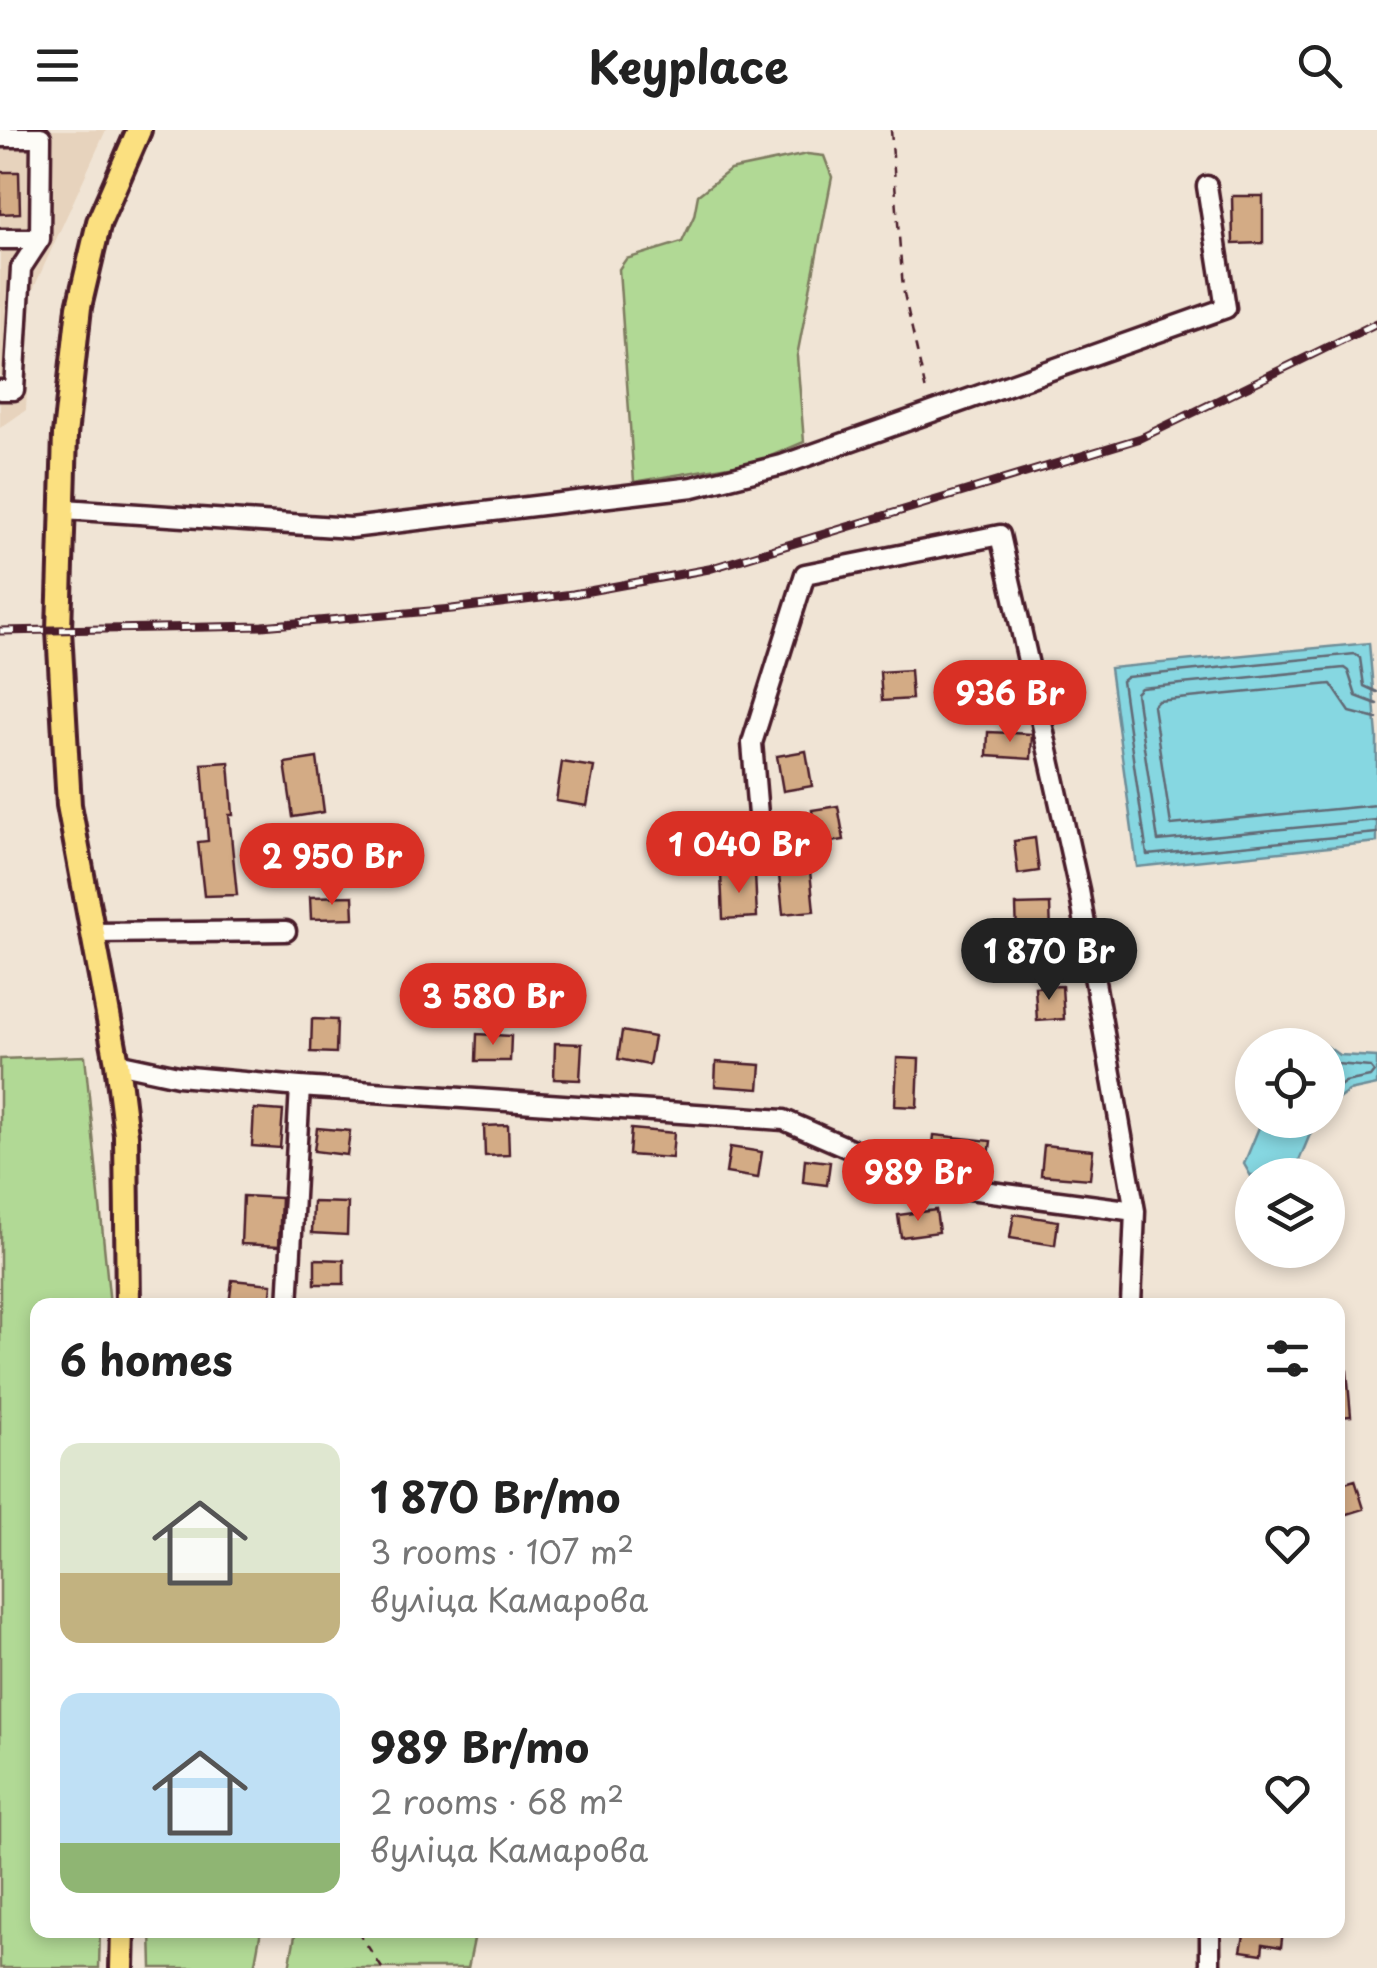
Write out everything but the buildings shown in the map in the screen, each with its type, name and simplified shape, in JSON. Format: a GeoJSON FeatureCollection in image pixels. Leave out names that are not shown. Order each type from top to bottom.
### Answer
{"type":"FeatureCollection","features":[{"type":"Feature","properties":{"kind":"main road"},"geometry":{"type":"LineString","coordinates":[[128,1298],[126,1135],[117,1064],[69,806],[59,630],[66,435],[79,306],[99,222],[139,130]]}},
{"type":"Feature","properties":{"kind":"main road"},"geometry":{"type":"LineString","coordinates":[[122,1968],[123,1938]]}},
{"type":"Feature","properties":{"kind":"street"},"geometry":{"type":"LineString","coordinates":[[0,137],[41,137],[40,239],[21,268],[14,390],[0,390]]}},
{"type":"Feature","properties":{"kind":"street"},"geometry":{"type":"LineString","coordinates":[[64,509],[351,528],[693,487],[782,465],[1226,308],[1207,186]]}},
{"type":"Feature","properties":{"kind":"street"},"geometry":{"type":"LineString","coordinates":[[0,239],[40,239]]}},
{"type":"Feature","properties":{"kind":"street"},"geometry":{"type":"LineString","coordinates":[[759,826],[752,743],[805,574],[1000,535],[1078,890],[1135,1211],[1132,1298]]}},
{"type":"Feature","properties":{"kind":"street"},"geometry":{"type":"LineString","coordinates":[[93,933],[286,931]]}},
{"type":"Feature","properties":{"kind":"street"},"geometry":{"type":"LineString","coordinates":[[117,1064],[178,1076],[300,1087],[784,1120],[931,1184],[1135,1211]]}},
{"type":"Feature","properties":{"kind":"street"},"geometry":{"type":"LineString","coordinates":[[288,1298],[300,1087]]}},
{"type":"Feature","properties":{"kind":"street"},"geometry":{"type":"LineString","coordinates":[[1210,1938],[1210,1968]]}},
{"type":"Feature","properties":{"kind":"path"},"geometry":{"type":"LineString","coordinates":[[891,130],[903,289],[931,412]]}},
{"type":"Feature","properties":{"kind":"path"},"geometry":{"type":"LineString","coordinates":[[362,1938],[382,1968]]}},
{"type":"Feature","properties":{"kind":"shaded area"},"geometry":{"type":"Polygon","coordinates":[[[0,130],[106,130],[32,292],[26,410],[0,428],[0,130]]]}},
{"type":"Feature","properties":{"kind":"green space"},"geometry":{"type":"Polygon","coordinates":[[[807,154],[824,156],[832,177],[797,356],[804,442],[759,461],[634,482],[619,269],[626,259],[682,242],[698,195],[730,170],[807,154]]]}},
{"type":"Feature","properties":{"kind":"green space"},"geometry":{"type":"Polygon","coordinates":[[[85,1056],[109,1298],[30,1298],[30,1938],[100,1938],[99,1968],[0,1968],[0,1059],[85,1056]]]}},
{"type":"Feature","properties":{"kind":"green space"},"geometry":{"type":"Polygon","coordinates":[[[151,1938],[260,1938],[254,1968],[152,1968],[151,1938]]]}},
{"type":"Feature","properties":{"kind":"green space"},"geometry":{"type":"Polygon","coordinates":[[[295,1938],[474,1938],[468,1968],[289,1968],[295,1938]]]}},
{"type":"Feature","properties":{"kind":"water"},"geometry":{"type":"Polygon","coordinates":[[[1369,643],[1377,736],[1377,842],[1137,867],[1110,668],[1369,643]]]}},
{"type":"Feature","properties":{"kind":"water"},"geometry":{"type":"Polygon","coordinates":[[[1345,1055],[1377,1057],[1377,1085],[1345,1094],[1345,1055]]]}},
{"type":"Feature","properties":{"kind":"water"},"geometry":{"type":"Polygon","coordinates":[[[1255,1138],[1308,1138],[1300,1158],[1246,1158],[1255,1138]]]}},
{"type":"Feature","properties":{"kind":"railway"},"geometry":{"type":"LineString","coordinates":[[0,631],[262,626],[573,594],[709,569],[1141,438],[1377,323]]}}]}
